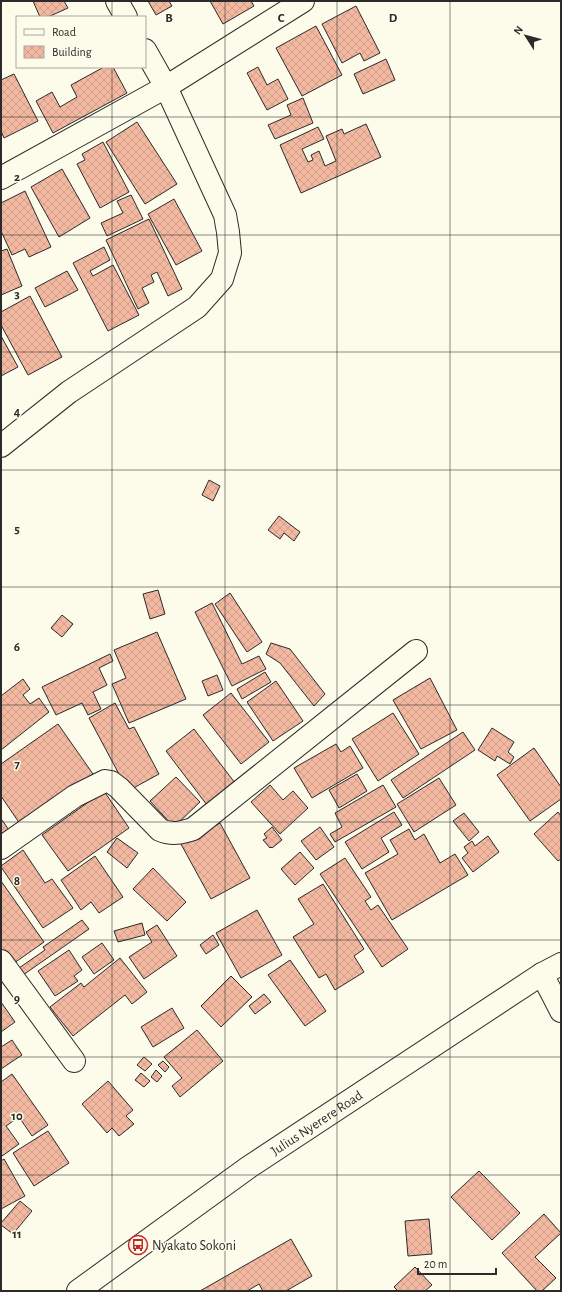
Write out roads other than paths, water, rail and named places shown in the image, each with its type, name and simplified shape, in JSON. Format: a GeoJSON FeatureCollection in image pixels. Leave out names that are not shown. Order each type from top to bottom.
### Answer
{"type":"FeatureCollection","features":[{"type":"Feature","properties":{"kind":"main road"},"geometry":{"type":"LineString","coordinates":[[117,1],[125,16]]}},
{"type":"Feature","properties":{"kind":"main road"},"geometry":{"type":"LineString","coordinates":[[1,178],[166,87],[303,1]]}},
{"type":"Feature","properties":{"kind":"main road"},"geometry":{"type":"LineString","coordinates":[[1,446],[69,392],[197,307],[222,279],[230,253],[225,215],[166,87],[146,52]]}},
{"type":"Feature","properties":{"kind":"main road"},"geometry":{"type":"LineString","coordinates":[[1,848],[75,796],[105,781],[111,782],[119,788],[160,830],[177,834],[193,829],[416,651]]}},
{"type":"Feature","properties":{"kind":"main road"},"geometry":{"type":"LineString","coordinates":[[1,961],[74,1061]]}},
{"type":"Feature","properties":{"kind":"main road","name":"Julius Nyerere Road"},"geometry":{"type":"LineString","coordinates":[[78,1291],[249,1167],[542,974],[561,964]]}},
{"type":"Feature","properties":{"kind":"main road"},"geometry":{"type":"LineString","coordinates":[[542,974],[561,1010]]}},
{"type":"Feature","properties":{"kind":"place","name":"Nyakato Sokoni"},"geometry":{"type":"Point","coordinates":[138,1245]}}]}
